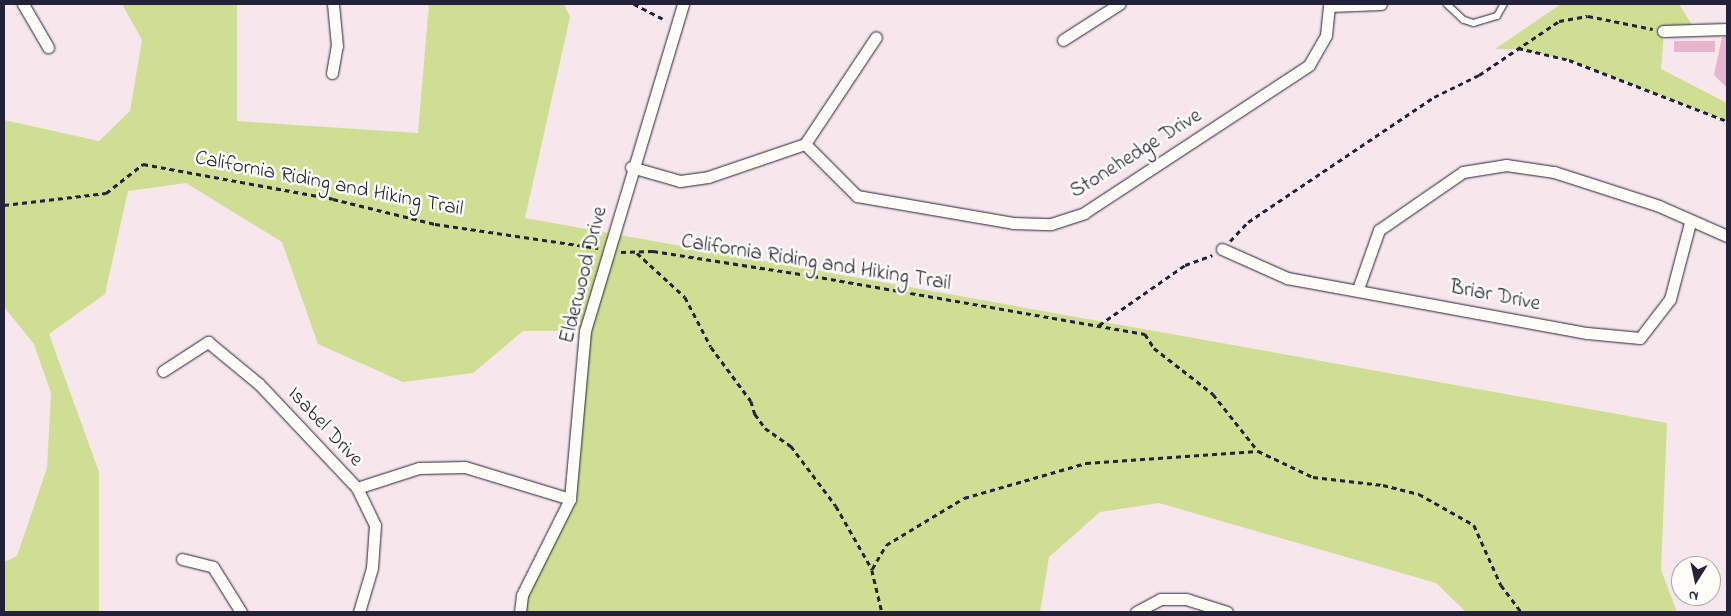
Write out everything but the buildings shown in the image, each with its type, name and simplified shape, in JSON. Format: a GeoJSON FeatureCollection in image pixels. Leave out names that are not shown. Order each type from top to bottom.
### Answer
{"type":"FeatureCollection","features":[{"type":"Feature","properties":{"kind":"street"},"geometry":{"type":"LineString","coordinates":[[23,4],[48,46]]}},
{"type":"Feature","properties":{"kind":"street"},"geometry":{"type":"LineString","coordinates":[[332,73],[337,46],[333,4]]}},
{"type":"Feature","properties":{"kind":"street","name":"Elderwood Drive"},"geometry":{"type":"LineString","coordinates":[[520,612],[522,594],[570,499],[586,331],[673,24],[683,4]]}},
{"type":"Feature","properties":{"kind":"street"},"geometry":{"type":"LineString","coordinates":[[1063,40],[1119,4]]}},
{"type":"Feature","properties":{"kind":"street"},"geometry":{"type":"LineString","coordinates":[[1329,5],[1381,4]]}},
{"type":"Feature","properties":{"kind":"street","name":"Stonehedge Drive"},"geometry":{"type":"LineString","coordinates":[[805,144],[857,196],[1013,223],[1051,224],[1084,213],[1309,65],[1326,35],[1329,5]]}},
{"type":"Feature","properties":{"kind":"street"},"geometry":{"type":"LineString","coordinates":[[1664,31],[1727,29]]}},
{"type":"Feature","properties":{"kind":"street"},"geometry":{"type":"LineString","coordinates":[[631,167],[680,181],[708,177],[805,144],[876,37]]}},
{"type":"Feature","properties":{"kind":"street"},"geometry":{"type":"LineString","coordinates":[[1358,289],[1379,230],[1463,172],[1506,164],[1554,172],[1659,206],[1690,223],[1727,236]]}},
{"type":"Feature","properties":{"kind":"street","name":"Briar Drive"},"geometry":{"type":"LineString","coordinates":[[1222,249],[1287,278],[1358,289],[1587,333],[1640,338],[1670,299],[1690,223]]}},
{"type":"Feature","properties":{"kind":"street","name":"Isabel Drive"},"geometry":{"type":"LineString","coordinates":[[164,371],[208,342],[259,384],[357,488],[375,525],[372,568],[359,612]]}},
{"type":"Feature","properties":{"kind":"street"},"geometry":{"type":"LineString","coordinates":[[357,488],[420,468],[465,467],[570,499]]}},
{"type":"Feature","properties":{"kind":"street"},"geometry":{"type":"LineString","coordinates":[[182,559],[214,567],[241,612]]}},
{"type":"Feature","properties":{"kind":"street"},"geometry":{"type":"LineString","coordinates":[[1136,612],[1160,599],[1186,599],[1227,612]]}},
{"type":"Feature","properties":{"kind":"lane"},"geometry":{"type":"LineString","coordinates":[[1447,4],[1464,20],[1474,23],[1497,16],[1504,4]]}},
{"type":"Feature","properties":{"kind":"path"},"geometry":{"type":"LineString","coordinates":[[634,4],[673,24]]}},
{"type":"Feature","properties":{"kind":"path"},"geometry":{"type":"LineString","coordinates":[[1099,324],[1185,265],[1222,249],[1248,222],[1434,97],[1479,75],[1559,21],[1588,16],[1664,31]]}},
{"type":"Feature","properties":{"kind":"path"},"geometry":{"type":"LineString","coordinates":[[1518,48],[1569,60],[1727,121]]}},
{"type":"Feature","properties":{"kind":"path","name":"California Riding and Hiking Trail"},"geometry":{"type":"LineString","coordinates":[[4,205],[106,193],[143,164],[333,199],[435,224],[608,250],[637,252],[823,278],[1099,324],[1144,334],[1154,348],[1213,394],[1258,451],[1313,477],[1383,485],[1419,494],[1474,525],[1501,585],[1521,612]]}},
{"type":"Feature","properties":{"kind":"path"},"geometry":{"type":"LineString","coordinates":[[637,252],[685,297],[711,347],[751,401],[755,414],[765,428],[791,446],[836,506],[872,569],[882,612]]}},
{"type":"Feature","properties":{"kind":"path"},"geometry":{"type":"LineString","coordinates":[[872,569],[886,545],[964,498],[1086,463],[1258,451]]}},
{"type":"Feature","properties":{"kind":"green space"},"geometry":{"type":"Polygon","coordinates":[[[122,4],[237,4],[237,121],[418,133],[429,4],[564,4],[570,17],[525,218],[1667,423],[1661,570],[1671,596],[1671,606],[1675,606],[1677,612],[1466,612],[1436,583],[1159,503],[1100,512],[1049,557],[1040,612],[520,612],[570,499],[585,331],[523,331],[473,373],[403,382],[318,344],[282,242],[186,183],[128,191],[105,294],[49,334],[99,472],[99,612],[4,612],[4,562],[17,556],[47,468],[51,393],[34,344],[4,307],[4,120],[99,141],[130,111],[142,40],[122,4]]]}},
{"type":"Feature","properties":{"kind":"green space"},"geometry":{"type":"Polygon","coordinates":[[[1561,4],[1679,4],[1695,30],[1664,31],[1661,69],[1727,103],[1727,121],[1569,60],[1518,49],[1495,49],[1561,4]]]}}]}
